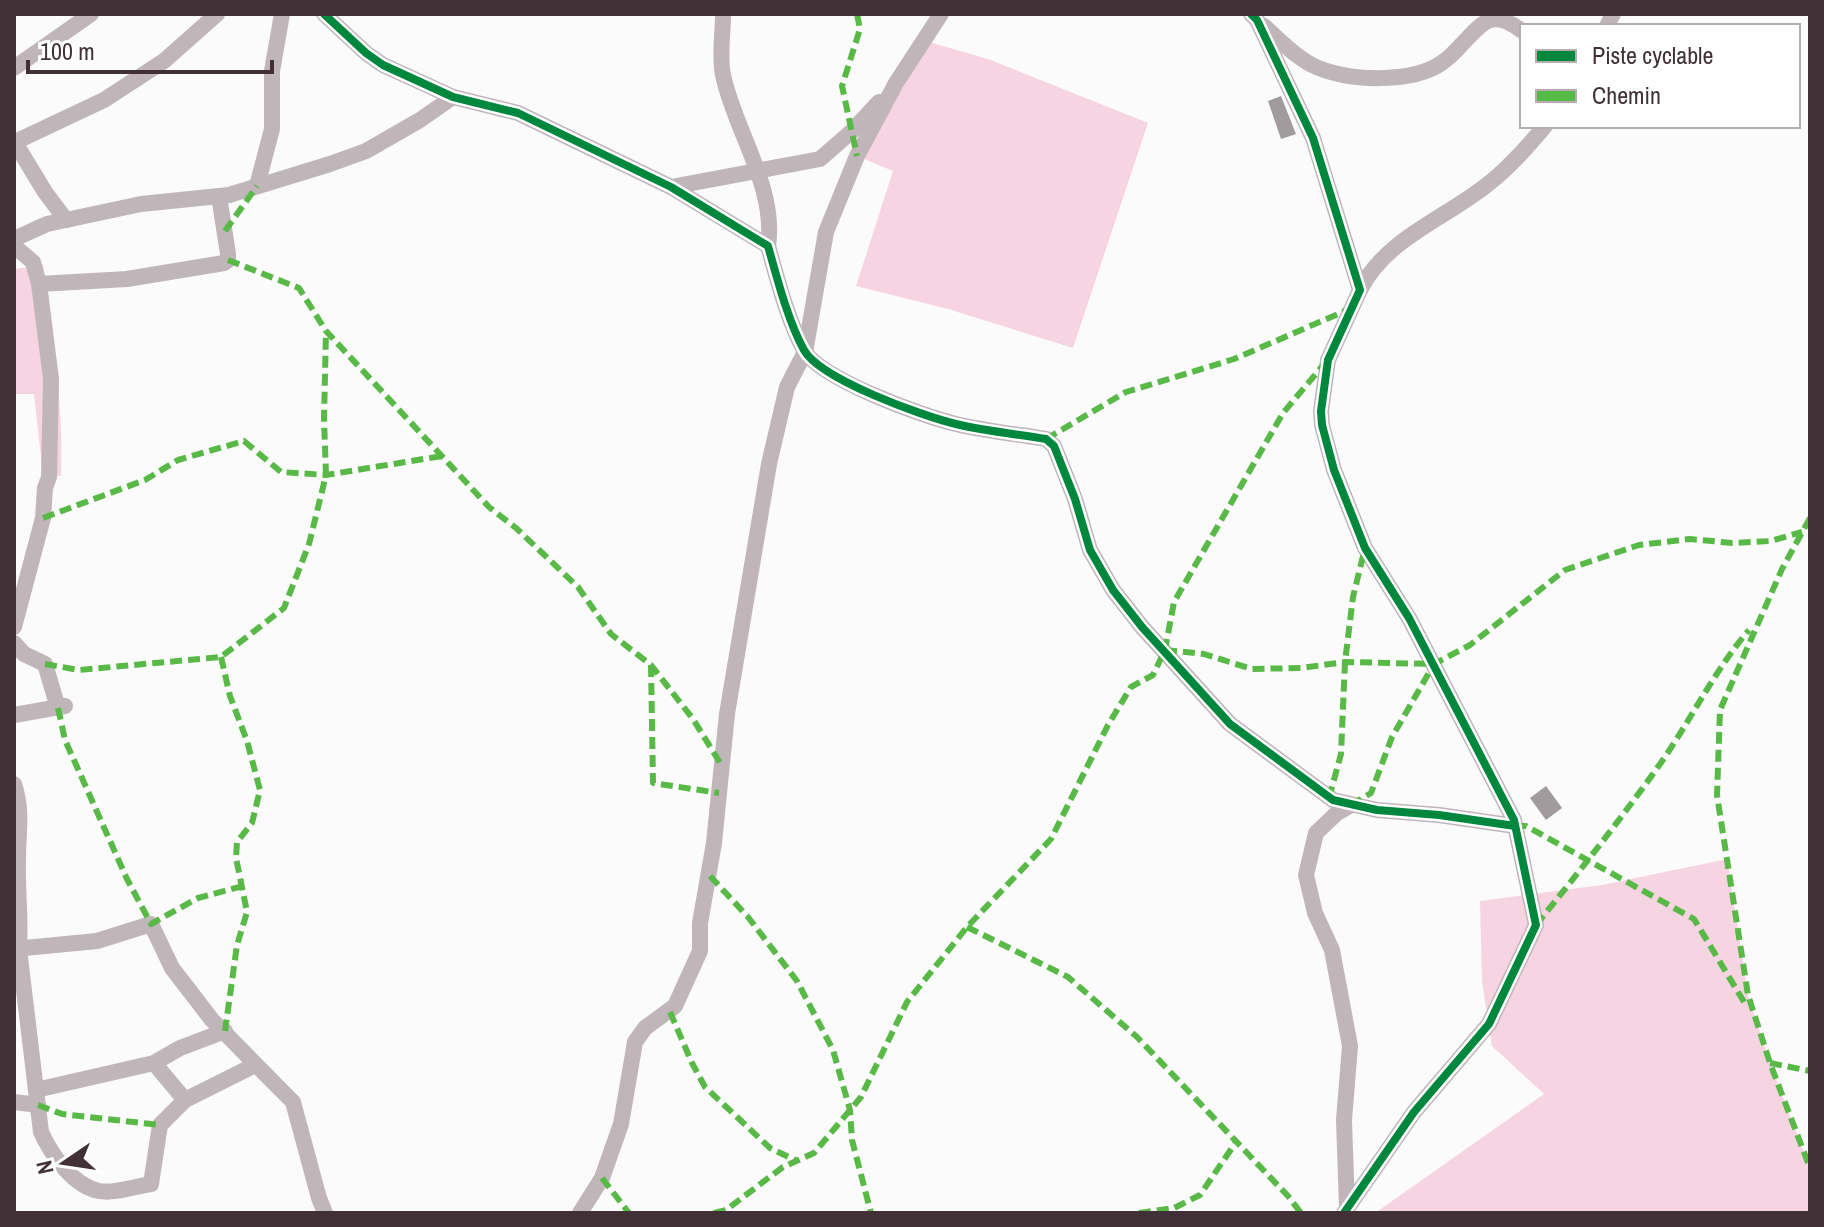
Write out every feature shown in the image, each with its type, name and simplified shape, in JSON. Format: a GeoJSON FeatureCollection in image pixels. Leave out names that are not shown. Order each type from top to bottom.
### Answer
{"type":"FeatureCollection","features":[{"type":"Feature","properties":{"kind":"street"},"geometry":{"type":"LineString","coordinates":[[14,68],[91,14]]}},
{"type":"Feature","properties":{"kind":"street"},"geometry":{"type":"LineString","coordinates":[[66,220],[14,142],[104,100],[164,61],[217,14]]}},
{"type":"Feature","properties":{"kind":"street"},"geometry":{"type":"LineString","coordinates":[[257,186],[272,129],[272,71],[282,14]]}},
{"type":"Feature","properties":{"kind":"street"},"geometry":{"type":"LineString","coordinates":[[324,14],[383,65],[453,97],[518,113],[671,187],[768,246]]}},
{"type":"Feature","properties":{"kind":"street"},"geometry":{"type":"LineString","coordinates":[[723,14],[722,72],[753,154],[763,191],[770,226],[768,246],[778,284],[805,352],[829,374],[874,395],[954,424],[1046,439],[1054,446],[1075,499],[1090,550],[1113,590],[1142,627],[1230,724],[1329,798],[1351,805],[1515,826]]}},
{"type":"Feature","properties":{"kind":"street"},"geometry":{"type":"LineString","coordinates":[[580,1213],[602,1178],[621,1124],[635,1042],[645,1028],[675,1006],[700,951],[700,923],[714,843],[727,714],[769,464],[787,387],[805,352],[826,232],[857,156],[896,83],[941,14]]}},
{"type":"Feature","properties":{"kind":"street"},"geometry":{"type":"LineString","coordinates":[[1254,17],[1289,49],[1313,65],[1348,75],[1383,78],[1398,77],[1439,65],[1487,21],[1499,19],[1520,30]]}},
{"type":"Feature","properties":{"kind":"street"},"geometry":{"type":"LineString","coordinates":[[1254,17],[1313,138],[1360,290]]}},
{"type":"Feature","properties":{"kind":"street"},"geometry":{"type":"LineString","coordinates":[[671,187],[820,159],[896,83]]}},
{"type":"Feature","properties":{"kind":"street"},"geometry":{"type":"LineString","coordinates":[[14,239],[47,224],[141,204],[219,196],[366,151],[453,97]]}},
{"type":"Feature","properties":{"kind":"street"},"geometry":{"type":"LineString","coordinates":[[1345,1210],[1414,1112],[1489,1024],[1536,925],[1515,826],[1415,629],[1365,548],[1334,470],[1321,411],[1333,346],[1368,275],[1409,235],[1488,185],[1543,128]]}},
{"type":"Feature","properties":{"kind":"street"},"geometry":{"type":"LineString","coordinates":[[39,284],[127,279],[224,263],[228,260],[228,254],[219,196]]}},
{"type":"Feature","properties":{"kind":"street"},"geometry":{"type":"LineString","coordinates":[[14,246],[33,262],[39,284],[51,379],[49,477],[43,518],[14,627]]}},
{"type":"Feature","properties":{"kind":"street"},"geometry":{"type":"LineString","coordinates":[[14,643],[24,654],[45,664],[62,707],[14,715]]}},
{"type":"Feature","properties":{"kind":"street"},"geometry":{"type":"LineString","coordinates":[[14,784],[21,805],[17,860],[21,921],[16,949],[41,1132],[51,1154],[87,1186],[101,1191],[151,1184],[160,1125],[185,1100],[255,1065]]}},
{"type":"Feature","properties":{"kind":"street"},"geometry":{"type":"LineString","coordinates":[[1345,1210],[1344,1120],[1350,1046],[1332,950],[1315,913],[1306,875],[1316,833],[1337,813],[1351,805]]}},
{"type":"Feature","properties":{"kind":"street"},"geometry":{"type":"LineString","coordinates":[[16,949],[97,941],[151,924],[172,968],[212,1020],[296,1108],[325,1213]]}},
{"type":"Feature","properties":{"kind":"street"},"geometry":{"type":"LineString","coordinates":[[14,1102],[154,1063],[180,1048],[225,1031]]}},
{"type":"Feature","properties":{"kind":"street"},"geometry":{"type":"LineString","coordinates":[[154,1063],[185,1100]]}},
{"type":"Feature","properties":{"kind":"shaded area"},"geometry":{"type":"Polygon","coordinates":[[[922,40],[988,59],[1148,123],[1073,348],[948,309],[856,286],[893,171],[857,156],[922,40]]]}},
{"type":"Feature","properties":{"kind":"shaded area"},"geometry":{"type":"Polygon","coordinates":[[[43,265],[59,396],[61,476],[43,475],[34,394],[14,394],[14,269],[43,265]]]}},
{"type":"Feature","properties":{"kind":"shaded area"},"geometry":{"type":"Polygon","coordinates":[[[1727,859],[1748,995],[1810,1168],[1810,1213],[1375,1213],[1544,1094],[1492,1046],[1482,982],[1480,901],[1602,885],[1727,859]]]}},
{"type":"Feature","properties":{"kind":"building"},"geometry":{"type":"Polygon","coordinates":[[[1281,96],[1296,134],[1281,139],[1268,101],[1281,96]]]}},
{"type":"Feature","properties":{"kind":"building"},"geometry":{"type":"Polygon","coordinates":[[[1546,786],[1562,808],[1546,820],[1530,798],[1546,786]]]}},
{"type":"Feature","properties":{"kind":"marked path"},"geometry":{"type":"LineString","coordinates":[[857,14],[860,29],[842,86],[857,156]]}},
{"type":"Feature","properties":{"kind":"marked path"},"geometry":{"type":"LineString","coordinates":[[225,231],[257,186]]}},
{"type":"Feature","properties":{"kind":"marked path"},"geometry":{"type":"LineString","coordinates":[[228,260],[299,288],[326,331],[489,507],[516,528],[578,587],[611,634],[651,665],[693,719],[722,766]]}},
{"type":"Feature","properties":{"kind":"marked path"},"geometry":{"type":"LineString","coordinates":[[1046,439],[1126,392],[1234,359],[1352,308]]}},
{"type":"Feature","properties":{"kind":"marked path"},"geometry":{"type":"LineString","coordinates":[[45,664],[79,670],[221,657],[284,608],[309,544],[326,475],[326,331]]}},
{"type":"Feature","properties":{"kind":"marked path"},"geometry":{"type":"LineString","coordinates":[[714,1213],[726,1210],[783,1167],[814,1153],[861,1097],[907,1002],[967,927],[1051,839],[1108,725],[1131,687],[1153,675],[1165,650],[1174,602],[1283,413],[1325,363]]}},
{"type":"Feature","properties":{"kind":"marked path"},"geometry":{"type":"LineString","coordinates":[[43,518],[145,480],[178,460],[244,441],[281,472],[326,475],[442,456]]}},
{"type":"Feature","properties":{"kind":"marked path"},"geometry":{"type":"LineString","coordinates":[[1810,518],[1782,569],[1720,710],[1717,795],[1748,995],[1810,1168]]}},
{"type":"Feature","properties":{"kind":"marked path"},"geometry":{"type":"LineString","coordinates":[[1165,650],[1204,654],[1252,669],[1301,668],[1345,662],[1434,664],[1470,645],[1565,570],[1639,545],[1690,539],[1732,543],[1771,541],[1802,532]]}},
{"type":"Feature","properties":{"kind":"marked path"},"geometry":{"type":"LineString","coordinates":[[1329,798],[1341,754],[1345,662],[1353,597],[1365,548]]}},
{"type":"Feature","properties":{"kind":"marked path"},"geometry":{"type":"LineString","coordinates":[[1536,925],[1645,785],[1749,630]]}},
{"type":"Feature","properties":{"kind":"marked path"},"geometry":{"type":"LineString","coordinates":[[221,657],[260,790],[252,823],[237,842],[236,858],[247,912],[237,945],[225,1031]]}},
{"type":"Feature","properties":{"kind":"marked path"},"geometry":{"type":"LineString","coordinates":[[1351,805],[1371,793],[1392,737],[1434,664]]}},
{"type":"Feature","properties":{"kind":"marked path"},"geometry":{"type":"LineString","coordinates":[[651,665],[653,783],[719,793]]}},
{"type":"Feature","properties":{"kind":"marked path"},"geometry":{"type":"LineString","coordinates":[[58,708],[65,740],[127,879],[151,924],[198,898],[243,886]]}},
{"type":"Feature","properties":{"kind":"marked path"},"geometry":{"type":"LineString","coordinates":[[1515,826],[1526,826],[1694,919],[1747,1007]]}},
{"type":"Feature","properties":{"kind":"marked path"},"geometry":{"type":"LineString","coordinates":[[710,876],[748,917],[797,981],[833,1050],[850,1110],[852,1140],[871,1213]]}},
{"type":"Feature","properties":{"kind":"marked path"},"geometry":{"type":"LineString","coordinates":[[967,927],[1068,977],[1137,1037],[1301,1213]]}},
{"type":"Feature","properties":{"kind":"marked path"},"geometry":{"type":"LineString","coordinates":[[670,1012],[705,1087],[770,1148],[797,1161]]}},
{"type":"Feature","properties":{"kind":"marked path"},"geometry":{"type":"LineString","coordinates":[[1770,1063],[1810,1071]]}},
{"type":"Feature","properties":{"kind":"marked path"},"geometry":{"type":"LineString","coordinates":[[38,1105],[62,1114],[160,1125]]}},
{"type":"Feature","properties":{"kind":"marked path"},"geometry":{"type":"LineString","coordinates":[[1139,1213],[1174,1208],[1200,1195],[1236,1142]]}},
{"type":"Feature","properties":{"kind":"marked path"},"geometry":{"type":"LineString","coordinates":[[602,1178],[629,1213]]}},
{"type":"Feature","properties":{"kind":"cycle path"},"geometry":{"type":"LineString","coordinates":[[324,14],[383,65],[453,97],[518,113],[671,187],[768,246],[798,339],[814,361],[830,373],[873,395],[940,420],[1046,439],[1054,446],[1075,499],[1090,550],[1113,590],[1142,627],[1230,724],[1333,800],[1377,810],[1515,826]]}},
{"type":"Feature","properties":{"kind":"cycle path"},"geometry":{"type":"LineString","coordinates":[[1251,14],[1257,20],[1313,138],[1360,290],[1328,360],[1321,411],[1334,470],[1365,548],[1409,618],[1514,820],[1536,925],[1489,1024],[1414,1112],[1344,1213]]}}]}
